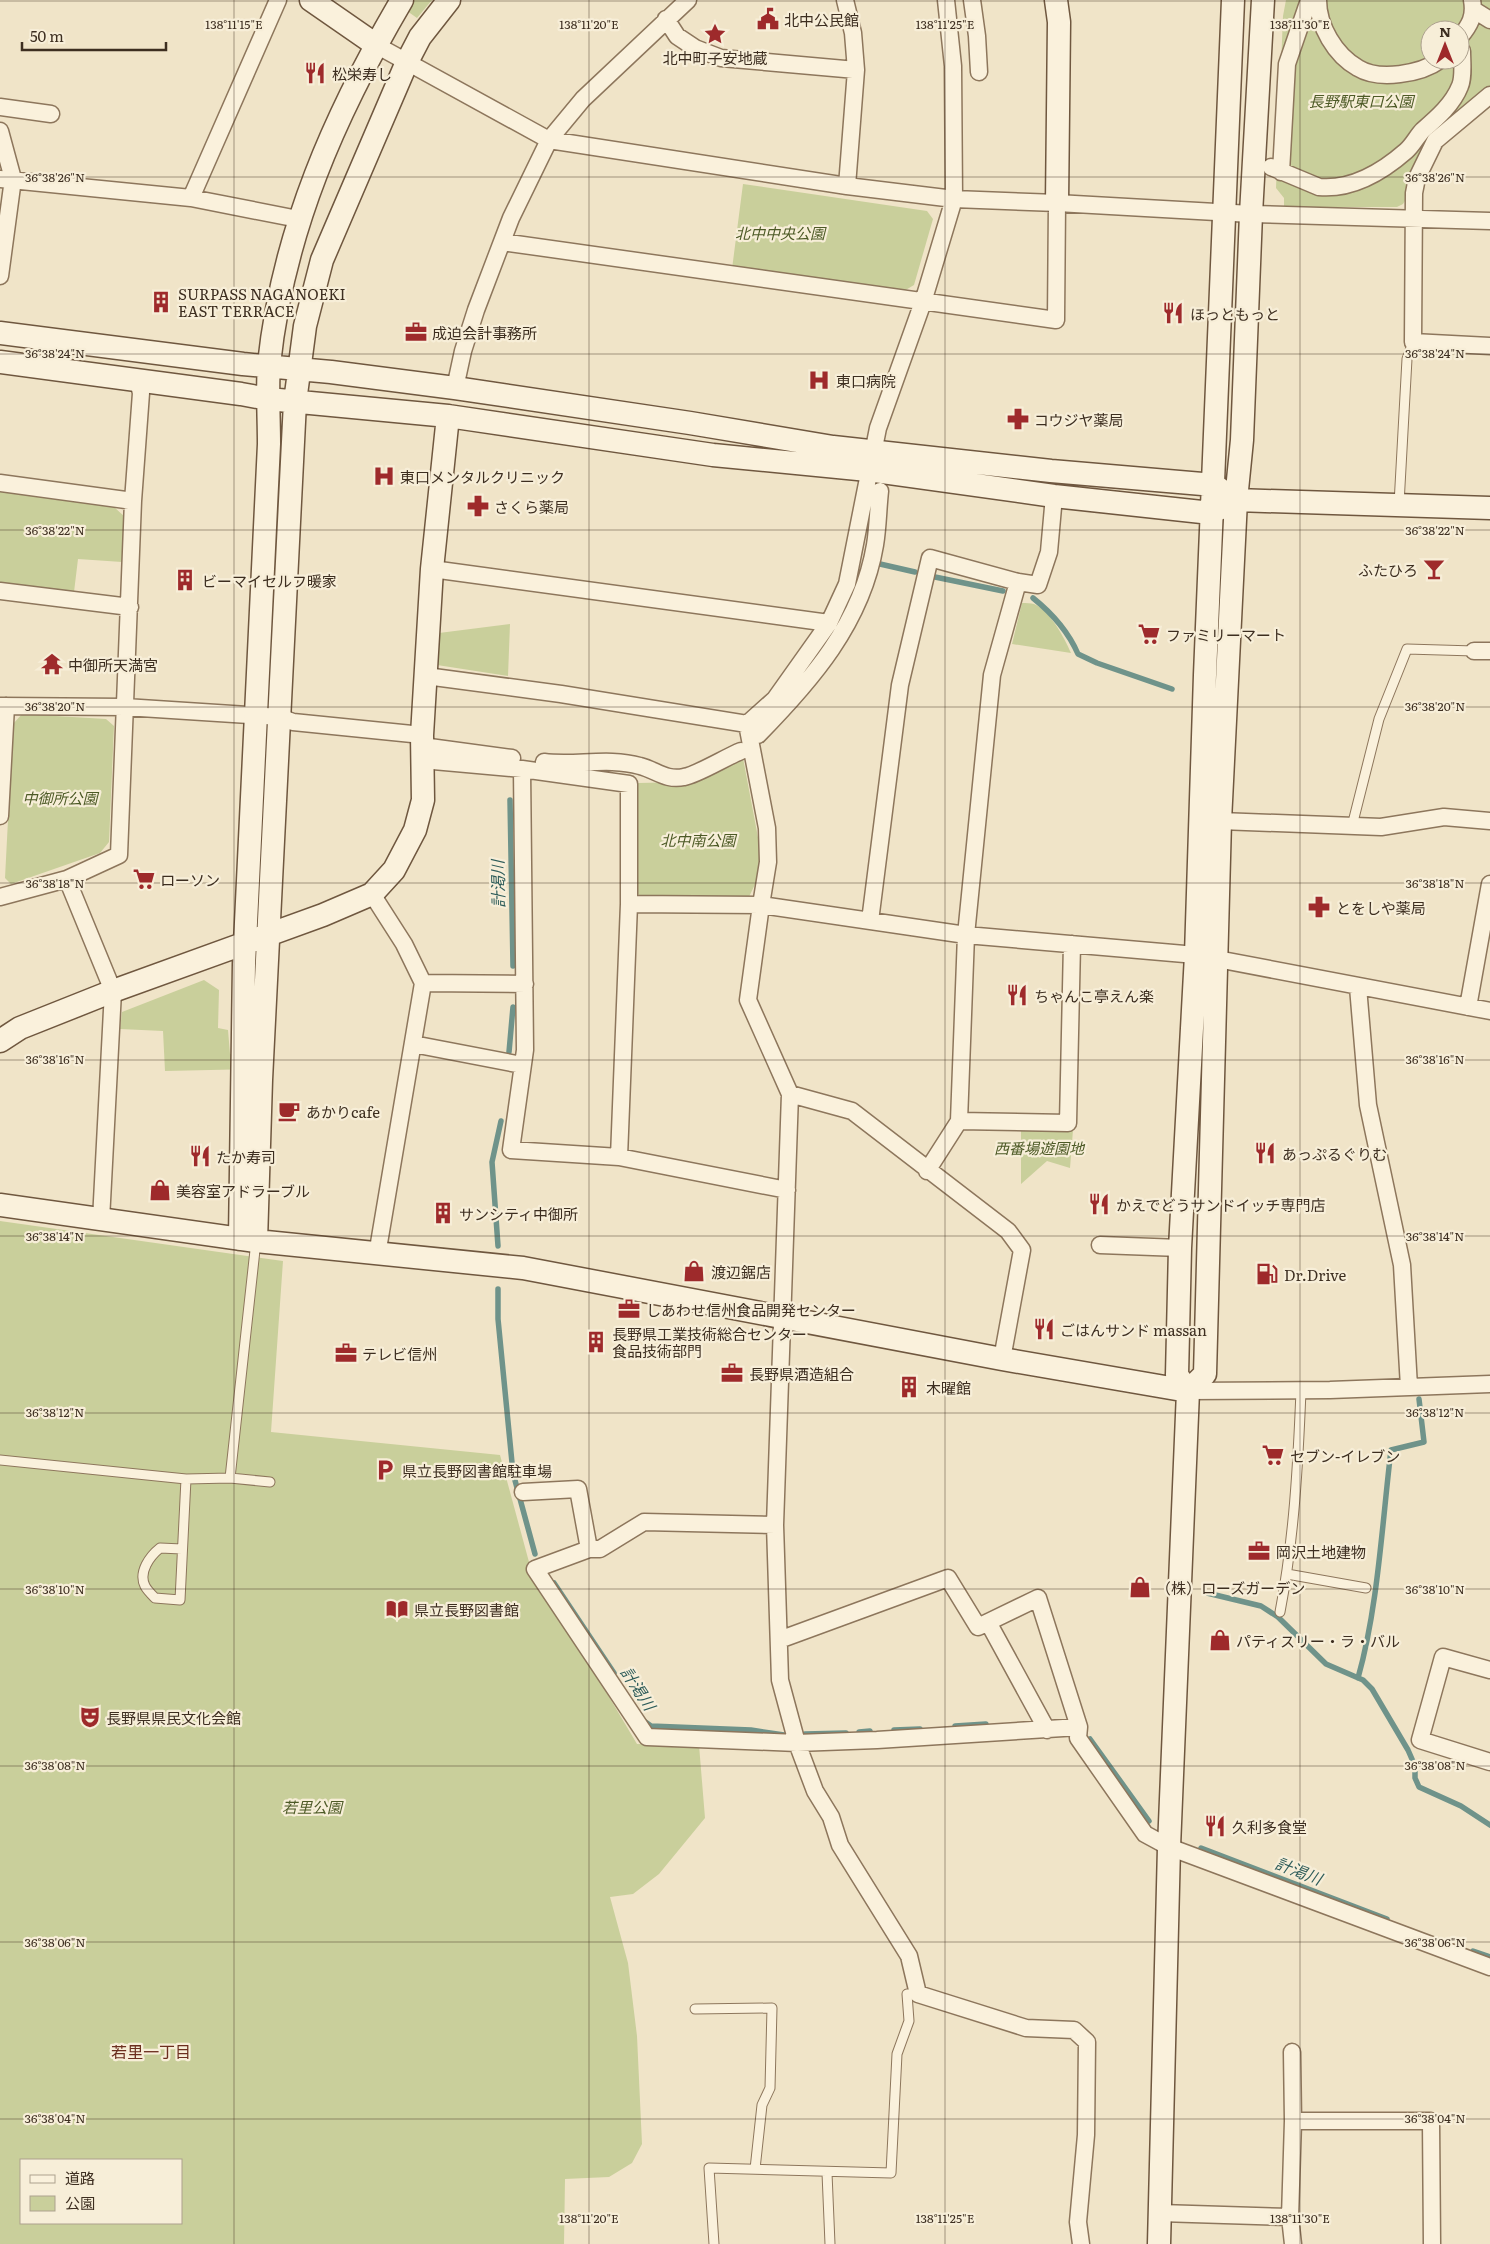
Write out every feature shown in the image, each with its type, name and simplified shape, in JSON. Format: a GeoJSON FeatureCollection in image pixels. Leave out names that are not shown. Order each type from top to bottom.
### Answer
{"type":"FeatureCollection","features":[{"type":"Feature","properties":{"kind":"street"},"geometry":{"type":"LineString","coordinates":[[191,198],[278,0]]}},
{"type":"Feature","properties":{"kind":"street"},"geometry":{"type":"LineString","coordinates":[[311,0],[376,45],[549,140],[848,186],[954,200],[1057,203],[1251,214],[1490,221]]}},
{"type":"Feature","properties":{"kind":"street"},"geometry":{"type":"LineString","coordinates":[[248,1240],[245,944],[269,444],[269,366],[280,295],[298,220],[330,139],[376,45],[402,0]]}},
{"type":"Feature","properties":{"kind":"street"},"geometry":{"type":"LineString","coordinates":[[248,1240],[268,936],[298,369],[305,326],[322,260],[407,62],[420,38],[449,0]]}},
{"type":"Feature","properties":{"kind":"street"},"geometry":{"type":"LineString","coordinates":[[455,388],[463,351],[476,310],[511,218],[549,140],[584,99],[688,0]]}},
{"type":"Feature","properties":{"kind":"street"},"geometry":{"type":"LineString","coordinates":[[845,0],[853,33],[856,70],[848,186]]}},
{"type":"Feature","properties":{"kind":"street"},"geometry":{"type":"LineString","coordinates":[[946,0],[953,66],[954,200],[924,302],[878,428],[847,584],[829,623],[752,729],[766,828],[768,862],[748,1000],[790,1094],[775,1525],[780,1680],[797,1743],[815,1791],[831,1817],[840,1845],[909,1956],[918,1994],[1026,2028],[1074,2030],[1087,2042],[1086,2135],[1078,2222],[1081,2244]]}},
{"type":"Feature","properties":{"kind":"street"},"geometry":{"type":"LineString","coordinates":[[972,0],[977,36],[978,72]]}},
{"type":"Feature","properties":{"kind":"street"},"geometry":{"type":"LineString","coordinates":[[502,242],[1056,320],[1059,22],[1056,0]]}},
{"type":"Feature","properties":{"kind":"street"},"geometry":{"type":"LineString","coordinates":[[1188,1391],[1205,1374],[1206,956],[1211,513],[1214,485],[1223,212],[1233,0]]}},
{"type":"Feature","properties":{"kind":"street"},"geometry":{"type":"LineString","coordinates":[[1159,2244],[1169,1847],[1188,1391],[1177,1375],[1180,1248],[1220,821],[1236,500],[1242,440],[1251,214],[1263,0]]}},
{"type":"Feature","properties":{"kind":"street"},"geometry":{"type":"LineString","coordinates":[[1309,0],[1287,64],[1276,169],[1319,187],[1327,188],[1372,176],[1407,150],[1422,132],[1440,116],[1461,85],[1461,70]]}},
{"type":"Feature","properties":{"kind":"street"},"geometry":{"type":"LineString","coordinates":[[1318,0],[1321,22],[1331,42],[1342,56],[1359,69],[1399,75],[1421,70]]}},
{"type":"Feature","properties":{"kind":"street"},"geometry":{"type":"LineString","coordinates":[[1473,5],[1490,20]]}},
{"type":"Feature","properties":{"kind":"street"},"geometry":{"type":"LineString","coordinates":[[1470,24],[1473,5]]}},
{"type":"Feature","properties":{"kind":"street"},"geometry":{"type":"LineString","coordinates":[[666,19],[677,36],[695,48],[721,58],[856,70]]}},
{"type":"Feature","properties":{"kind":"street"},"geometry":{"type":"LineString","coordinates":[[1490,95],[1436,141],[1417,178],[1414,193],[1413,342],[1490,346]]}},
{"type":"Feature","properties":{"kind":"street"},"geometry":{"type":"LineString","coordinates":[[0,107],[51,114]]}},
{"type":"Feature","properties":{"kind":"street"},"geometry":{"type":"LineString","coordinates":[[0,131],[7,179],[0,276]]}},
{"type":"Feature","properties":{"kind":"street"},"geometry":{"type":"LineString","coordinates":[[7,179],[191,198],[298,220]]}},
{"type":"Feature","properties":{"kind":"street"},"geometry":{"type":"LineString","coordinates":[[0,333],[243,364],[455,388],[690,423],[833,447],[870,461],[1054,496],[1211,513],[1236,500],[1490,508]]}},
{"type":"Feature","properties":{"kind":"street"},"geometry":{"type":"LineString","coordinates":[[0,362],[268,399],[448,416],[712,455],[1052,471],[1214,485],[1236,500]]}},
{"type":"Feature","properties":{"kind":"street"},"geometry":{"type":"LineString","coordinates":[[0,897],[67,879],[119,856],[133,501],[141,393],[138,380]]}},
{"type":"Feature","properties":{"kind":"street"},"geometry":{"type":"LineString","coordinates":[[0,1041],[20,1028],[114,991],[268,936],[372,894],[394,870],[415,830],[423,800],[422,747],[432,569],[448,416]]}},
{"type":"Feature","properties":{"kind":"street"},"geometry":{"type":"LineString","coordinates":[[0,483],[133,501]]}},
{"type":"Feature","properties":{"kind":"street"},"geometry":{"type":"LineString","coordinates":[[426,676],[562,694],[752,729],[801,690],[850,618],[867,575],[875,545],[880,491]]}},
{"type":"Feature","properties":{"kind":"street"},"geometry":{"type":"LineString","coordinates":[[870,921],[900,685],[930,558],[1018,582],[1038,585],[1049,552],[1054,496]]}},
{"type":"Feature","properties":{"kind":"street"},"geometry":{"type":"LineString","coordinates":[[432,569],[829,623]]}},
{"type":"Feature","properties":{"kind":"street"},"geometry":{"type":"LineString","coordinates":[[927,1171],[959,1121],[966,935],[992,675],[1018,582]]}},
{"type":"Feature","properties":{"kind":"street"},"geometry":{"type":"LineString","coordinates":[[0,591],[130,607]]}},
{"type":"Feature","properties":{"kind":"street"},"geometry":{"type":"LineString","coordinates":[[0,816],[3,706],[126,707],[280,717],[293,722],[522,769],[629,784],[629,904],[619,1157]]}},
{"type":"Feature","properties":{"kind":"street"},"geometry":{"type":"LineString","coordinates":[[422,747],[558,764],[593,761],[640,766],[662,776],[685,780],[741,751]]}},
{"type":"Feature","properties":{"kind":"street"},"geometry":{"type":"LineString","coordinates":[[522,769],[525,1050],[511,1150],[619,1157],[787,1190]]}},
{"type":"Feature","properties":{"kind":"street"},"geometry":{"type":"LineString","coordinates":[[1220,821],[1352,826],[1382,826],[1444,817],[1490,821]]}},
{"type":"Feature","properties":{"kind":"street"},"geometry":{"type":"LineString","coordinates":[[67,879],[114,991],[101,1220]]}},
{"type":"Feature","properties":{"kind":"street"},"geometry":{"type":"LineString","coordinates":[[1468,1007],[1490,884]]}},
{"type":"Feature","properties":{"kind":"street"},"geometry":{"type":"LineString","coordinates":[[372,894],[404,944],[423,984],[377,1255]]}},
{"type":"Feature","properties":{"kind":"street"},"geometry":{"type":"LineString","coordinates":[[629,904],[761,905],[966,935],[1206,956],[1358,987],[1490,1011]]}},
{"type":"Feature","properties":{"kind":"street"},"geometry":{"type":"LineString","coordinates":[[959,1121],[1068,1123],[1072,944]]}},
{"type":"Feature","properties":{"kind":"street"},"geometry":{"type":"LineString","coordinates":[[423,984],[525,984]]}},
{"type":"Feature","properties":{"kind":"street"},"geometry":{"type":"LineString","coordinates":[[1358,987],[1368,1106],[1402,1265],[1409,1387]]}},
{"type":"Feature","properties":{"kind":"street"},"geometry":{"type":"LineString","coordinates":[[413,1044],[522,1065]]}},
{"type":"Feature","properties":{"kind":"street"},"geometry":{"type":"LineString","coordinates":[[790,1094],[852,1112],[1008,1231],[1022,1250],[1002,1359]]}},
{"type":"Feature","properties":{"kind":"street"},"geometry":{"type":"LineString","coordinates":[[0,1205],[248,1240],[377,1255],[523,1268],[1002,1359],[1188,1391],[1301,1391],[1490,1384]]}},
{"type":"Feature","properties":{"kind":"street"},"geometry":{"type":"LineString","coordinates":[[1100,1245],[1180,1248]]}},
{"type":"Feature","properties":{"kind":"street"},"geometry":{"type":"LineString","coordinates":[[523,1492],[578,1489],[589,1549]]}},
{"type":"Feature","properties":{"kind":"street"},"geometry":{"type":"LineString","coordinates":[[775,1525],[644,1522],[600,1549],[589,1549],[535,1569],[648,1737],[797,1743],[1079,1727]]}},
{"type":"Feature","properties":{"kind":"street"},"geometry":{"type":"LineString","coordinates":[[779,1640],[948,1578],[978,1627],[1038,1598],[1079,1727],[1078,1738],[1145,1834],[1169,1847],[1490,1968]]}},
{"type":"Feature","properties":{"kind":"street"},"geometry":{"type":"LineString","coordinates":[[988,1622],[1047,1730]]}},
{"type":"Feature","properties":{"kind":"street"},"geometry":{"type":"LineString","coordinates":[[1490,1670],[1443,1657],[1420,1740],[1490,1762]]}},
{"type":"Feature","properties":{"kind":"street"},"geometry":{"type":"LineString","coordinates":[[1292,2052],[1293,2121],[1290,2217],[1293,2244]]}},
{"type":"Feature","properties":{"kind":"street"},"geometry":{"type":"LineString","coordinates":[[1293,2121],[1431,2121],[1432,2244]]}},
{"type":"Feature","properties":{"kind":"street"},"geometry":{"type":"LineString","coordinates":[[1160,2214],[1290,2217]]}},
{"type":"Feature","properties":{"kind":"lane"},"geometry":{"type":"LineString","coordinates":[[1399,504],[1407,359],[1413,342]]}},
{"type":"Feature","properties":{"kind":"lane"},"geometry":{"type":"LineString","coordinates":[[1352,826],[1379,719],[1407,649],[1482,651]]}},
{"type":"Feature","properties":{"kind":"lane"},"geometry":{"type":"LineString","coordinates":[[230,1478],[248,1240]]}},
{"type":"Feature","properties":{"kind":"lane"},"geometry":{"type":"LineString","coordinates":[[1280,1612],[1287,1574],[1296,1495],[1301,1391]]}},
{"type":"Feature","properties":{"kind":"lane"},"geometry":{"type":"LineString","coordinates":[[0,1460],[186,1479],[230,1478],[270,1482]]}},
{"type":"Feature","properties":{"kind":"lane"},"geometry":{"type":"LineString","coordinates":[[182,1549],[160,1548],[149,1557],[144,1572],[144,1586],[155,1598],[180,1600],[186,1479]]}},
{"type":"Feature","properties":{"kind":"lane"},"geometry":{"type":"LineString","coordinates":[[1287,1574],[1366,1588]]}},
{"type":"Feature","properties":{"kind":"lane"},"geometry":{"type":"LineString","coordinates":[[714,2244],[710,2168],[827,2173],[891,2173],[897,2054],[909,2021],[907,1994],[918,1994]]}},
{"type":"Feature","properties":{"kind":"lane"},"geometry":{"type":"LineString","coordinates":[[695,2009],[772,2008],[770,2088],[762,2105],[755,2169]]}},
{"type":"Feature","properties":{"kind":"lane"},"geometry":{"type":"LineString","coordinates":[[827,2173],[830,2244]]}},
{"type":"Feature","properties":{"kind":"green space"},"geometry":{"type":"Polygon","coordinates":[[[415,0],[432,0],[417,18],[407,11],[415,0]]]}},
{"type":"Feature","properties":{"kind":"green space","name":"長野駅東口公園"},"geometry":{"type":"Polygon","coordinates":[[[1286,0],[1490,0],[1490,86],[1430,140],[1403,204],[1397,207],[1284,207],[1284,198],[1276,188],[1283,16],[1286,0]]]}},
{"type":"Feature","properties":{"kind":"green space","name":"北中中央公園"},"geometry":{"type":"Polygon","coordinates":[[[743,184],[927,211],[933,219],[914,285],[904,291],[732,269],[743,184]]]}},
{"type":"Feature","properties":{"kind":"green space"},"geometry":{"type":"Polygon","coordinates":[[[0,490],[114,507],[125,517],[122,562],[78,559],[74,592],[0,585],[0,490]]]}},
{"type":"Feature","properties":{"kind":"green space"},"geometry":{"type":"Polygon","coordinates":[[[1022,603],[1034,604],[1046,612],[1061,633],[1071,653],[1012,644],[1022,603]]]}},
{"type":"Feature","properties":{"kind":"green space"},"geometry":{"type":"Polygon","coordinates":[[[510,624],[508,676],[437,665],[439,633],[510,624]]]}},
{"type":"Feature","properties":{"kind":"green space","name":"中御所公園"},"geometry":{"type":"Polygon","coordinates":[[[22,714],[106,719],[114,726],[109,842],[100,853],[11,884],[5,878],[13,724],[22,714]]]}},
{"type":"Feature","properties":{"kind":"green space","name":"北中南公園"},"geometry":{"type":"Polygon","coordinates":[[[743,758],[760,848],[759,876],[747,901],[642,897],[635,892],[638,783],[685,782],[743,758]]]}},
{"type":"Feature","properties":{"kind":"green space"},"geometry":{"type":"Polygon","coordinates":[[[204,980],[219,990],[218,1028],[228,1030],[230,1054],[236,1054],[262,1069],[165,1071],[163,1031],[120,1029],[122,1012],[204,980]]]}},
{"type":"Feature","properties":{"kind":"green space","name":"西番場遊園地"},"geometry":{"type":"Polygon","coordinates":[[[1021,1129],[1073,1130],[1070,1168],[1047,1161],[1021,1184],[1021,1129]]]}},
{"type":"Feature","properties":{"kind":"green space","name":"若里公園"},"geometry":{"type":"Polygon","coordinates":[[[0,1221],[283,1261],[271,1432],[500,1455],[529,1562],[637,1744],[699,1745],[705,1818],[659,1874],[633,1894],[610,1897],[628,1963],[637,2036],[642,2144],[632,2163],[609,2177],[565,2179],[564,2244],[0,2244],[0,1221]]]}},
{"type":"Feature","properties":{"kind":"waterway"},"geometry":{"type":"LineString","coordinates":[[880,564],[915,572]]}},
{"type":"Feature","properties":{"kind":"waterway"},"geometry":{"type":"LineString","coordinates":[[935,577],[1003,591]]}},
{"type":"Feature","properties":{"kind":"waterway"},"geometry":{"type":"LineString","coordinates":[[1033,598],[1059,623],[1070,638],[1078,654],[1097,663],[1172,689]]}},
{"type":"Feature","properties":{"kind":"waterway","name":"計渇川"},"geometry":{"type":"LineString","coordinates":[[510,800],[513,966]]}},
{"type":"Feature","properties":{"kind":"waterway","name":"計渇川"},"geometry":{"type":"LineString","coordinates":[[509,1052],[513,1007]]}},
{"type":"Feature","properties":{"kind":"waterway","name":"計渇川"},"geometry":{"type":"LineString","coordinates":[[498,1246],[492,1162],[501,1121]]}},
{"type":"Feature","properties":{"kind":"waterway","name":"計渇川"},"geometry":{"type":"LineString","coordinates":[[498,1289],[498,1319],[513,1473],[535,1554]]}},
{"type":"Feature","properties":{"kind":"waterway"},"geometry":{"type":"LineString","coordinates":[[1358,1678],[1365,1651],[1375,1594],[1391,1450],[1424,1442],[1419,1399]]}},
{"type":"Feature","properties":{"kind":"waterway","name":"計渇川"},"geometry":{"type":"LineString","coordinates":[[554,1583],[614,1673]]}},
{"type":"Feature","properties":{"kind":"waterway"},"geometry":{"type":"LineString","coordinates":[[1207,1593],[1261,1606],[1278,1617],[1326,1664],[1363,1680],[1372,1689],[1408,1750],[1415,1766],[1415,1778],[1419,1787],[1461,1806],[1490,1825]]}},
{"type":"Feature","properties":{"kind":"waterway","name":"計渇川"},"geometry":{"type":"LineString","coordinates":[[644,1721],[651,1726],[751,1730],[784,1735]]}},
{"type":"Feature","properties":{"kind":"waterway","name":"計渇川"},"geometry":{"type":"LineString","coordinates":[[955,1726],[986,1724]]}},
{"type":"Feature","properties":{"kind":"waterway","name":"計渇川"},"geometry":{"type":"LineString","coordinates":[[894,1730],[920,1729]]}},
{"type":"Feature","properties":{"kind":"waterway","name":"計渇川"},"geometry":{"type":"LineString","coordinates":[[859,1732],[870,1731]]}},
{"type":"Feature","properties":{"kind":"waterway","name":"計渇川"},"geometry":{"type":"LineString","coordinates":[[805,1734],[846,1733]]}},
{"type":"Feature","properties":{"kind":"waterway","name":"計渇川"},"geometry":{"type":"LineString","coordinates":[[1090,1739],[1149,1821]]}},
{"type":"Feature","properties":{"kind":"waterway","name":"計渇川"},"geometry":{"type":"LineString","coordinates":[[1201,1848],[1387,1919]]}},
{"type":"Feature","properties":{"kind":"waterway","name":"計渇川"},"geometry":{"type":"LineString","coordinates":[[1473,1951],[1490,1957]]}},
{"type":"Feature","properties":{"kind":"place","name":"北中公民館"},"geometry":{"type":"Point","coordinates":[768,19]}},
{"type":"Feature","properties":{"kind":"place","name":"北中町子安地蔵"},"geometry":{"type":"Point","coordinates":[715,34]}},
{"type":"Feature","properties":{"kind":"place","name":"松栄寿し"},"geometry":{"type":"Point","coordinates":[315,73]}},
{"type":"Feature","properties":{"kind":"place","name":"SURPASS NAGANOEKI EAST TERRACE"},"geometry":{"type":"Point","coordinates":[161,302]}},
{"type":"Feature","properties":{"kind":"place","name":"ほっともっと"},"geometry":{"type":"Point","coordinates":[1173,313]}},
{"type":"Feature","properties":{"kind":"place","name":"成迫会計事務所"},"geometry":{"type":"Point","coordinates":[416,332]}},
{"type":"Feature","properties":{"kind":"place","name":"東口病院"},"geometry":{"type":"Point","coordinates":[819,380]}},
{"type":"Feature","properties":{"kind":"place","name":"コウジヤ薬局"},"geometry":{"type":"Point","coordinates":[1018,419]}},
{"type":"Feature","properties":{"kind":"place","name":"東口メンタルクリニック"},"geometry":{"type":"Point","coordinates":[384,476]}},
{"type":"Feature","properties":{"kind":"place","name":"さくら薬局"},"geometry":{"type":"Point","coordinates":[478,506]}},
{"type":"Feature","properties":{"kind":"place","name":"ふたひろ"},"geometry":{"type":"Point","coordinates":[1434,569]}},
{"type":"Feature","properties":{"kind":"place","name":"ビーマイセルフ暖家"},"geometry":{"type":"Point","coordinates":[185,580]}},
{"type":"Feature","properties":{"kind":"place","name":"ファミリーマート"},"geometry":{"type":"Point","coordinates":[1149,634]}},
{"type":"Feature","properties":{"kind":"place","name":"中御所天満宮"},"geometry":{"type":"Point","coordinates":[52,664]}},
{"type":"Feature","properties":{"kind":"place","name":"ローソン"},"geometry":{"type":"Point","coordinates":[144,879]}},
{"type":"Feature","properties":{"kind":"place","name":"とをしや薬局"},"geometry":{"type":"Point","coordinates":[1319,907]}},
{"type":"Feature","properties":{"kind":"place","name":"ちゃんこ亭えん楽"},"geometry":{"type":"Point","coordinates":[1017,995]}},
{"type":"Feature","properties":{"kind":"place","name":"あかりcafe"},"geometry":{"type":"Point","coordinates":[289,1111]}},
{"type":"Feature","properties":{"kind":"place","name":"あっぷるぐりむ"},"geometry":{"type":"Point","coordinates":[1265,1153]}},
{"type":"Feature","properties":{"kind":"place","name":"たか寿司"},"geometry":{"type":"Point","coordinates":[200,1156]}},
{"type":"Feature","properties":{"kind":"place","name":"美容室アドラーブル"},"geometry":{"type":"Point","coordinates":[160,1190]}},
{"type":"Feature","properties":{"kind":"place","name":"かえでどうサンドイッチ専門店"},"geometry":{"type":"Point","coordinates":[1099,1204]}},
{"type":"Feature","properties":{"kind":"place","name":"サンシティ中御所"},"geometry":{"type":"Point","coordinates":[443,1213]}},
{"type":"Feature","properties":{"kind":"place","name":"渡辺鋸店"},"geometry":{"type":"Point","coordinates":[694,1271]}},
{"type":"Feature","properties":{"kind":"place","name":"Dr.Drive"},"geometry":{"type":"Point","coordinates":[1267,1274]}},
{"type":"Feature","properties":{"kind":"place","name":"しあわせ信州食品開発センター"},"geometry":{"type":"Point","coordinates":[629,1309]}},
{"type":"Feature","properties":{"kind":"place","name":"ごはんサンド massan"},"geometry":{"type":"Point","coordinates":[1044,1329]}},
{"type":"Feature","properties":{"kind":"place","name":"長野県工業技術総合センター 食品技術部門"},"geometry":{"type":"Point","coordinates":[596,1342]}},
{"type":"Feature","properties":{"kind":"place","name":"テレビ信州"},"geometry":{"type":"Point","coordinates":[346,1353]}},
{"type":"Feature","properties":{"kind":"place","name":"長野県酒造組合"},"geometry":{"type":"Point","coordinates":[732,1373]}},
{"type":"Feature","properties":{"kind":"place","name":"木曜館"},"geometry":{"type":"Point","coordinates":[909,1387]}},
{"type":"Feature","properties":{"kind":"place","name":"セブン-イレブン"},"geometry":{"type":"Point","coordinates":[1273,1455]}},
{"type":"Feature","properties":{"kind":"place","name":"県立長野図書館駐車場"},"geometry":{"type":"Point","coordinates":[385,1470]}},
{"type":"Feature","properties":{"kind":"place","name":"岡沢土地建物"},"geometry":{"type":"Point","coordinates":[1259,1551]}},
{"type":"Feature","properties":{"kind":"place","name":"（株）ローズガーデン"},"geometry":{"type":"Point","coordinates":[1140,1587]}},
{"type":"Feature","properties":{"kind":"place","name":"県立長野図書館"},"geometry":{"type":"Point","coordinates":[397,1609]}},
{"type":"Feature","properties":{"kind":"place","name":"パティスリー・ラ・バル"},"geometry":{"type":"Point","coordinates":[1220,1640]}},
{"type":"Feature","properties":{"kind":"place","name":"長野県県民文化会館"},"geometry":{"type":"Point","coordinates":[90,1717]}},
{"type":"Feature","properties":{"kind":"place","name":"久利多食堂"},"geometry":{"type":"Point","coordinates":[1215,1826]}},
{"type":"Feature","properties":{"kind":"district","name":"若里一丁目"},"geometry":{"type":"Point","coordinates":[151,2051]}}]}
